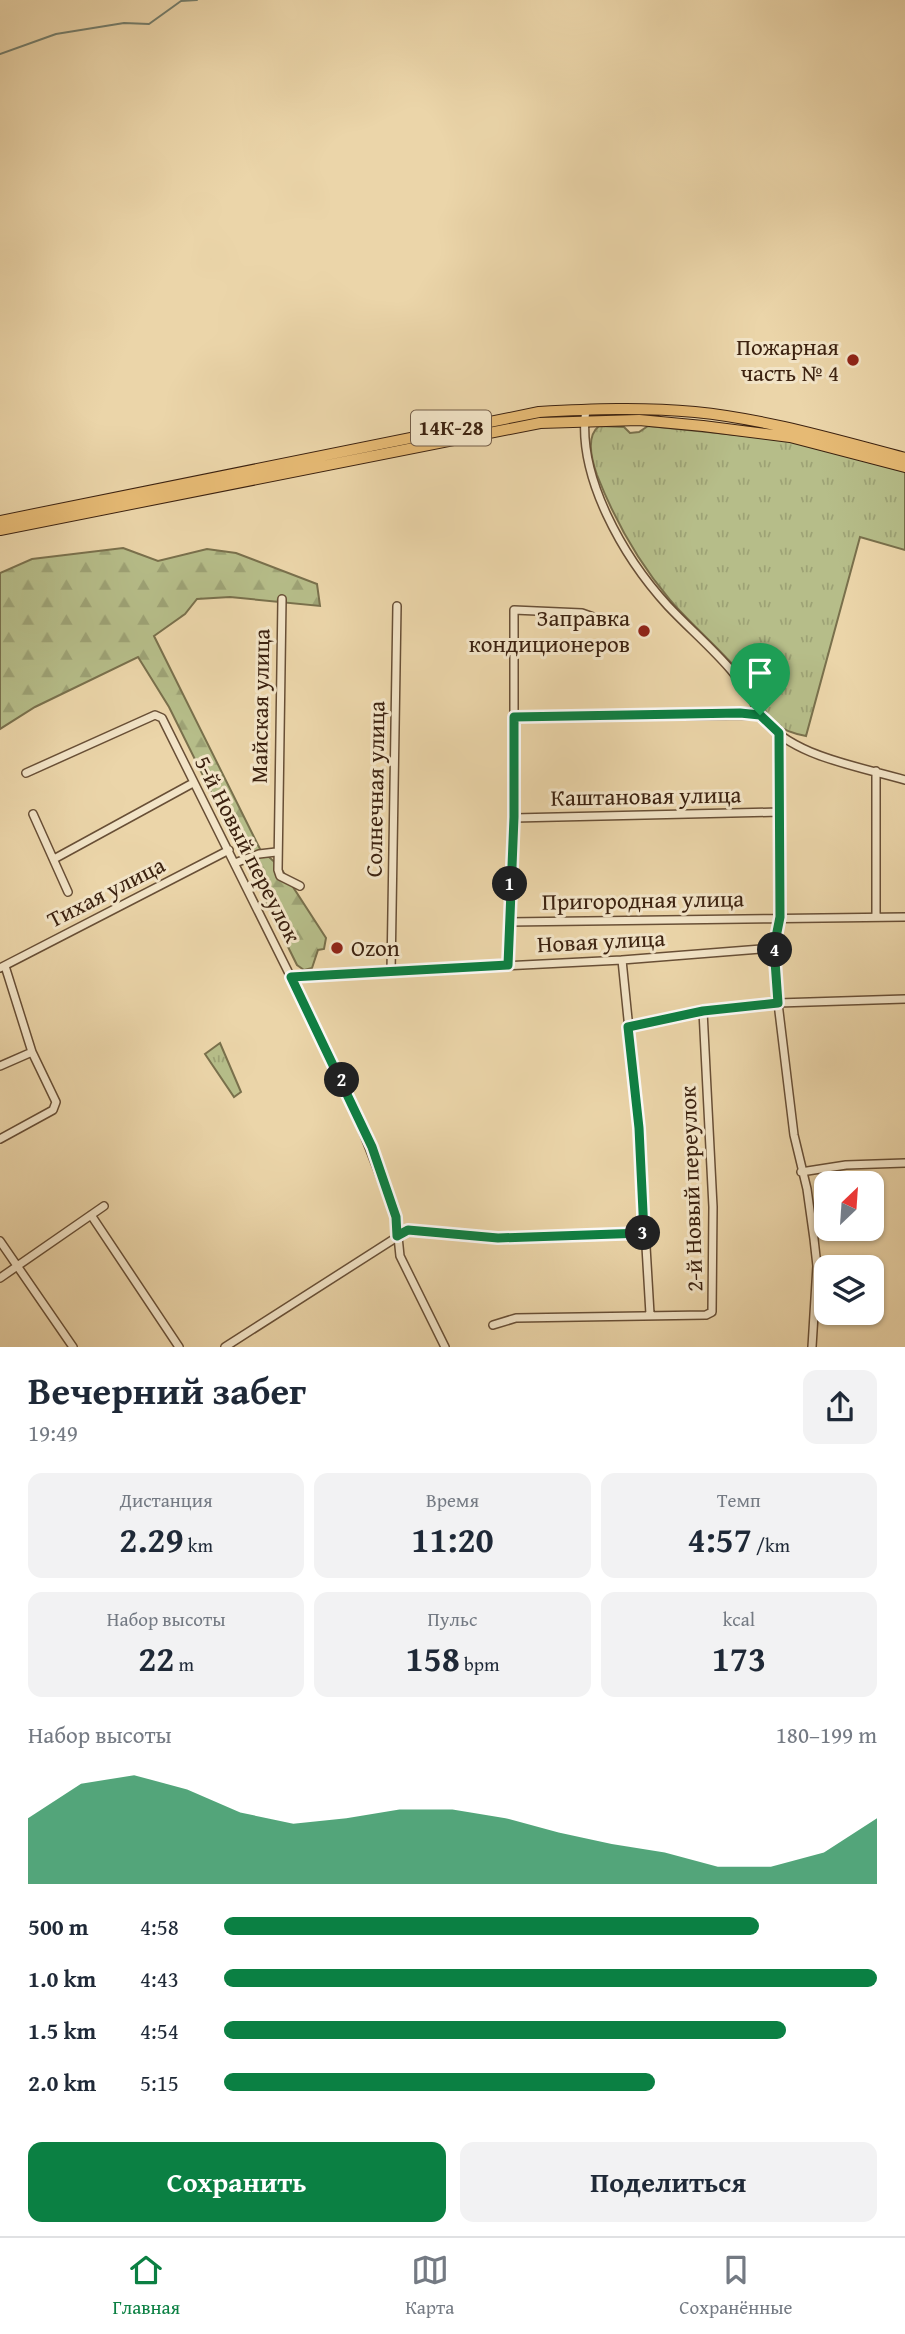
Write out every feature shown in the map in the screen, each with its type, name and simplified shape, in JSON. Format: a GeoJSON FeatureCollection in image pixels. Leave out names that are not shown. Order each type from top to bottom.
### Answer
{"type":"FeatureCollection","features":[{"type":"Feature","properties":{"kind":"main road","name":"14К-28"},"geometry":{"type":"LineString","coordinates":[[0,520],[512,415],[586,409],[696,412],[788,427],[905,458]]}},
{"type":"Feature","properties":{"kind":"main road","name":"14К-28"},"geometry":{"type":"LineString","coordinates":[[0,530],[516,426],[584,420],[639,420],[790,437],[905,467]]}},
{"type":"Feature","properties":{"kind":"street"},"geometry":{"type":"LineString","coordinates":[[586,409],[586,451],[593,477],[631,561],[666,604],[734,671],[760,715],[779,733],[810,751],[905,780]]}},
{"type":"Feature","properties":{"kind":"street","name":"Майская улица"},"geometry":{"type":"LineString","coordinates":[[282,599],[276,852],[280,876],[300,886]]}},
{"type":"Feature","properties":{"kind":"street","name":"Солнечная улица"},"geometry":{"type":"LineString","coordinates":[[391,972],[397,606]]}},
{"type":"Feature","properties":{"kind":"street"},"geometry":{"type":"LineString","coordinates":[[508,965],[514,817],[514,610],[582,613],[599,619]]}},
{"type":"Feature","properties":{"kind":"street","name":"5-й Новый переулок"},"geometry":{"type":"LineString","coordinates":[[26,773],[159,715],[229,850],[372,1147],[396,1217],[400,1256],[446,1347]]}},
{"type":"Feature","properties":{"kind":"street"},"geometry":{"type":"LineString","coordinates":[[514,717],[760,715]]}},
{"type":"Feature","properties":{"kind":"street"},"geometry":{"type":"LineString","coordinates":[[779,733],[780,917],[774,947],[778,1003],[817,1266],[812,1347]]}},
{"type":"Feature","properties":{"kind":"street"},"geometry":{"type":"LineString","coordinates":[[876,771],[876,917]]}},
{"type":"Feature","properties":{"kind":"street"},"geometry":{"type":"LineString","coordinates":[[54,859],[193,783]]}},
{"type":"Feature","properties":{"kind":"street","name":"Каштановая улица"},"geometry":{"type":"LineString","coordinates":[[514,817],[779,813]]}},
{"type":"Feature","properties":{"kind":"street"},"geometry":{"type":"LineString","coordinates":[[33,814],[68,892]]}},
{"type":"Feature","properties":{"kind":"street","name":"Тихая улица"},"geometry":{"type":"LineString","coordinates":[[2,967],[229,850]]}},
{"type":"Feature","properties":{"kind":"street"},"geometry":{"type":"LineString","coordinates":[[235,863],[259,854],[276,852]]}},
{"type":"Feature","properties":{"kind":"street","name":"Пригородная улица"},"geometry":{"type":"LineString","coordinates":[[508,922],[905,917]]}},
{"type":"Feature","properties":{"kind":"street","name":"Новая улица"},"geometry":{"type":"LineString","coordinates":[[291,977],[622,960],[774,947]]}},
{"type":"Feature","properties":{"kind":"street"},"geometry":{"type":"LineString","coordinates":[[622,960],[639,1128],[650,1314]]}},
{"type":"Feature","properties":{"kind":"street"},"geometry":{"type":"LineString","coordinates":[[0,1139],[53,1111],[56,1102],[32,1052],[2,967]]}},
{"type":"Feature","properties":{"kind":"street"},"geometry":{"type":"LineString","coordinates":[[628,1027],[703,1011],[778,1003],[905,999]]}},
{"type":"Feature","properties":{"kind":"street","name":"2-й Новый переулок"},"geometry":{"type":"LineString","coordinates":[[493,1325],[516,1318],[706,1315],[713,1309],[713,1207],[703,1011]]}},
{"type":"Feature","properties":{"kind":"street"},"geometry":{"type":"LineString","coordinates":[[0,1066],[32,1052]]}},
{"type":"Feature","properties":{"kind":"street"},"geometry":{"type":"LineString","coordinates":[[801,1172],[835,1166],[905,1163]]}},
{"type":"Feature","properties":{"kind":"street"},"geometry":{"type":"LineString","coordinates":[[0,1279],[103,1206]]}},
{"type":"Feature","properties":{"kind":"street"},"geometry":{"type":"LineString","coordinates":[[90,1215],[178,1347]]}},
{"type":"Feature","properties":{"kind":"street"},"geometry":{"type":"LineString","coordinates":[[227,1347],[408,1230],[498,1238],[644,1233]]}},
{"type":"Feature","properties":{"kind":"street"},"geometry":{"type":"LineString","coordinates":[[0,1241],[73,1347]]}},
{"type":"Feature","properties":{"kind":"green space"},"geometry":{"type":"Polygon","coordinates":[[[599,426],[624,427],[630,433],[639,432],[648,426],[796,441],[905,471],[905,550],[860,537],[806,736],[781,728],[768,716],[747,681],[658,586],[628,540],[595,469],[591,443],[599,426]]]}},
{"type":"Feature","properties":{"kind":"green space"},"geometry":{"type":"Polygon","coordinates":[[[123,548],[158,561],[207,549],[236,553],[317,584],[320,606],[230,597],[197,599],[185,614],[154,636],[260,849],[280,867],[326,938],[324,949],[318,950],[312,968],[304,970],[297,965],[169,707],[138,657],[35,707],[0,729],[0,573],[32,559],[123,548]]]}},
{"type":"Feature","properties":{"kind":"green space"},"geometry":{"type":"Polygon","coordinates":[[[220,1043],[241,1092],[234,1097],[205,1054],[220,1043]]]}},
{"type":"Feature","properties":{"kind":"waterway"},"geometry":{"type":"LineString","coordinates":[[0,54],[56,34],[124,23],[149,24],[181,1],[197,0]]}},
{"type":"Feature","properties":{"kind":"place","name":"Пожарная часть № 4"},"geometry":{"type":"Point","coordinates":[853,360]}},
{"type":"Feature","properties":{"kind":"place","name":"Заправка кондиционеров"},"geometry":{"type":"Point","coordinates":[644,631]}},
{"type":"Feature","properties":{"kind":"place","name":"Ozon"},"geometry":{"type":"Point","coordinates":[337,948]}},
{"type":"Feature","properties":{"kind":"route"},"geometry":{"type":"LineString","coordinates":[[740,713],[760,715],[779,733],[780,917],[774,947],[778,1003],[703,1011],[628,1027],[639,1128],[644,1233],[498,1238],[408,1230],[397,1236],[396,1217],[372,1147],[291,977],[508,965],[514,817],[514,717],[740,713]]}}]}
